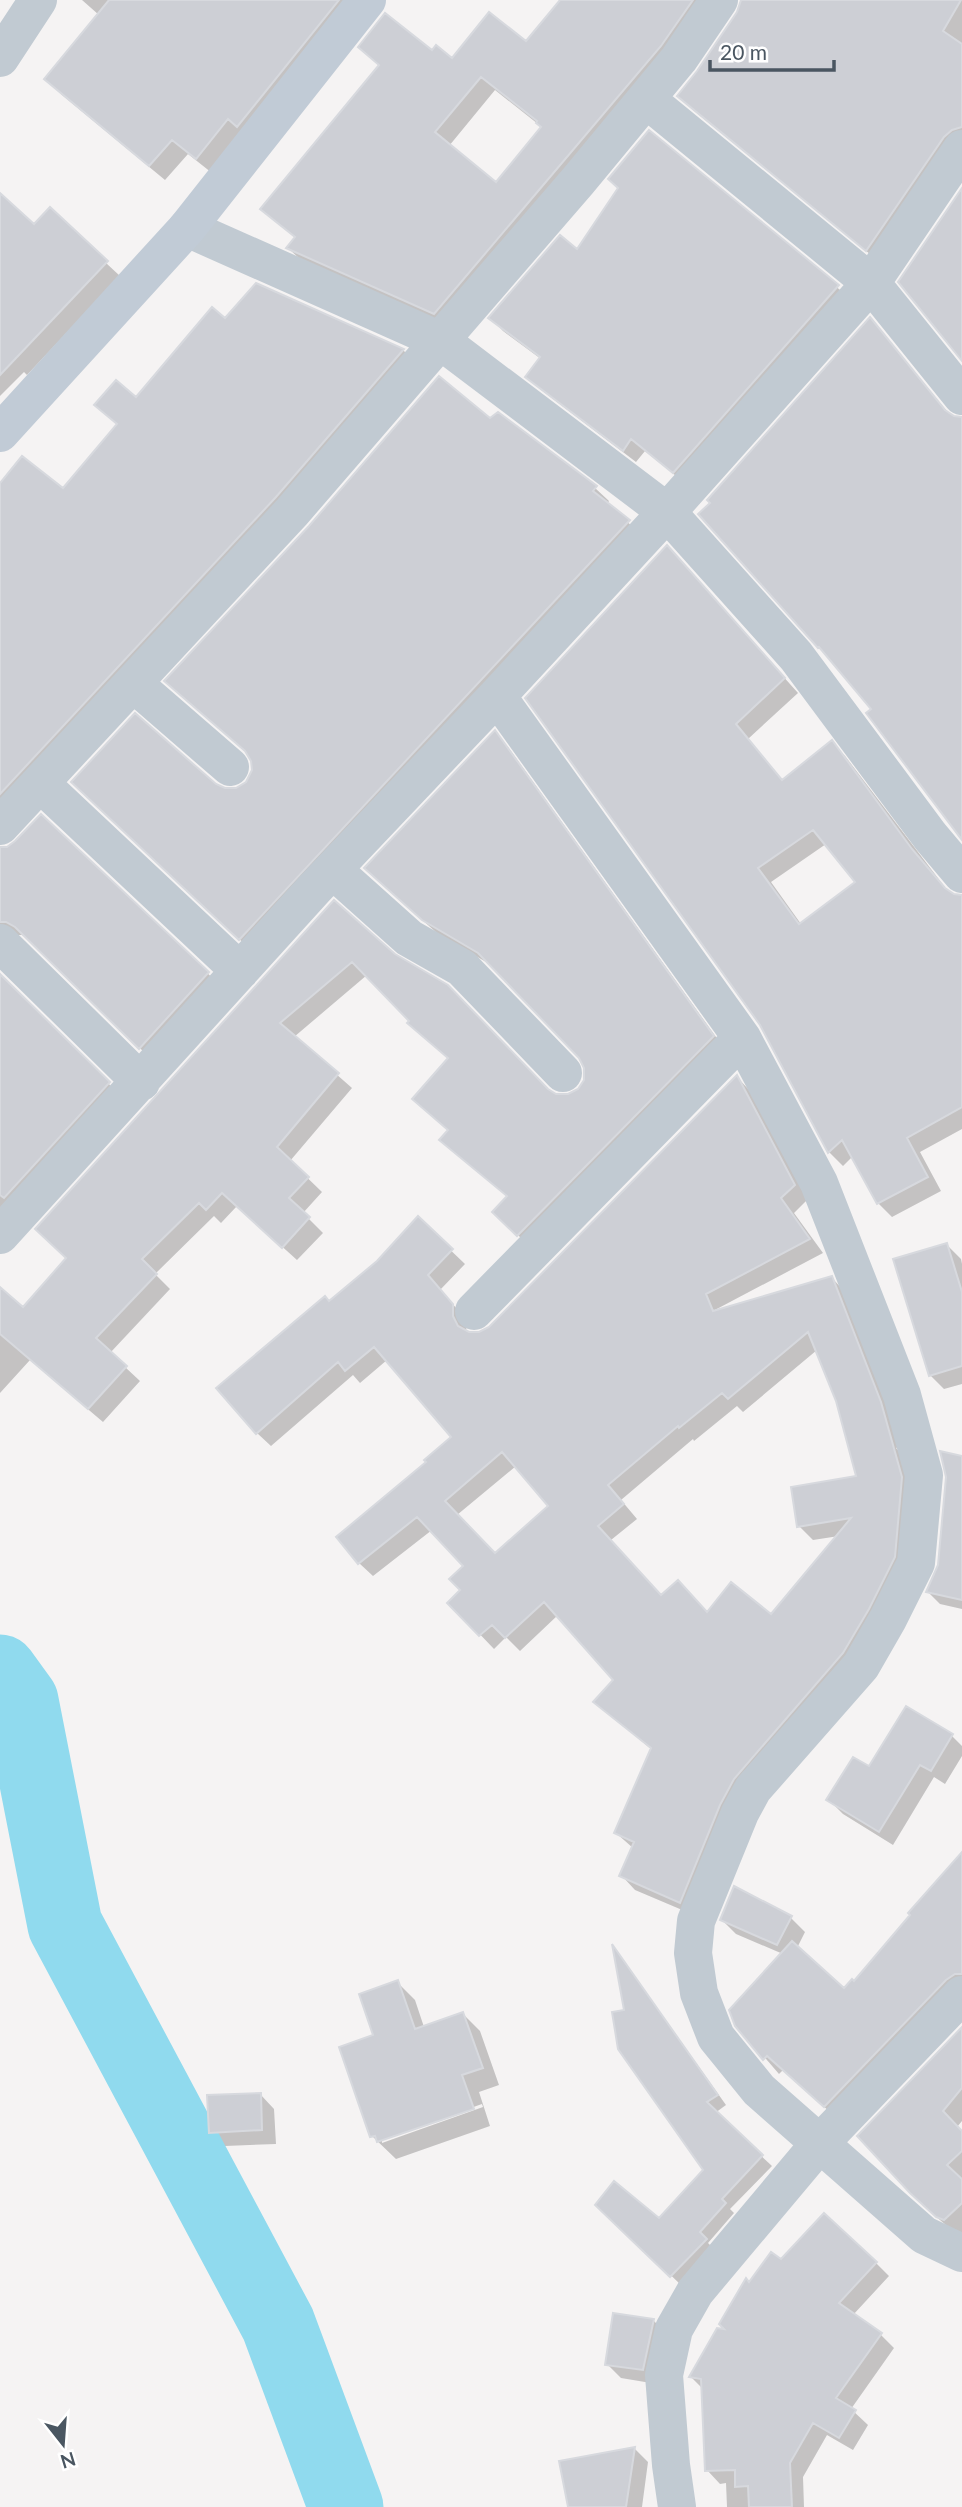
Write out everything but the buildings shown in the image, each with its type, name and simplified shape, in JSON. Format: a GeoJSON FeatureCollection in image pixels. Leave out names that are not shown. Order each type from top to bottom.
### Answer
{"type":"FeatureCollection","features":[{"type":"Feature","properties":{"kind":"street"},"geometry":{"type":"LineString","coordinates":[[0,58],[38,0]]}},
{"type":"Feature","properties":{"kind":"street"},"geometry":{"type":"LineString","coordinates":[[0,433],[187,228],[367,0]]}},
{"type":"Feature","properties":{"kind":"street"},"geometry":{"type":"LineString","coordinates":[[0,826],[292,512],[441,341],[679,59],[719,0]]}},
{"type":"Feature","properties":{"kind":"street"},"geometry":{"type":"LineString","coordinates":[[646,99],[871,283],[962,396]]}},
{"type":"Feature","properties":{"kind":"street"},"geometry":{"type":"LineString","coordinates":[[0,1235],[333,870],[667,512],[871,283],[962,149]]}},
{"type":"Feature","properties":{"kind":"street"},"geometry":{"type":"LineString","coordinates":[[187,228],[441,341],[667,512],[796,656],[930,836],[962,874]]}},
{"type":"Feature","properties":{"kind":"street"},"geometry":{"type":"LineString","coordinates":[[133,683],[230,767]]}},
{"type":"Feature","properties":{"kind":"street"},"geometry":{"type":"LineString","coordinates":[[497,696],[742,1038],[819,1183],[902,1395],[924,1475],[916,1563],[861,1666],[753,1789],[740,1813],[696,1921],[692,1953],[699,1993],[716,2037],[759,2090],[924,2235],[962,2253]]}},
{"type":"Feature","properties":{"kind":"street"},"geometry":{"type":"LineString","coordinates":[[40,783],[240,971]]}},
{"type":"Feature","properties":{"kind":"street"},"geometry":{"type":"LineString","coordinates":[[333,870],[409,938],[462,968],[563,1073]]}},
{"type":"Feature","properties":{"kind":"street"},"geometry":{"type":"LineString","coordinates":[[0,943],[141,1082]]}},
{"type":"Feature","properties":{"kind":"street"},"geometry":{"type":"LineString","coordinates":[[474,1311],[742,1038]]}},
{"type":"Feature","properties":{"kind":"street"},"geometry":{"type":"LineString","coordinates":[[677,2507],[664,2375],[674,2329],[695,2292],[820,2143],[962,1995]]}},
{"type":"Feature","properties":{"kind":"waterway"},"geometry":{"type":"LineString","coordinates":[[0,1672],[21,1701],[65,1925],[278,2324],[346,2507]]}}]}
